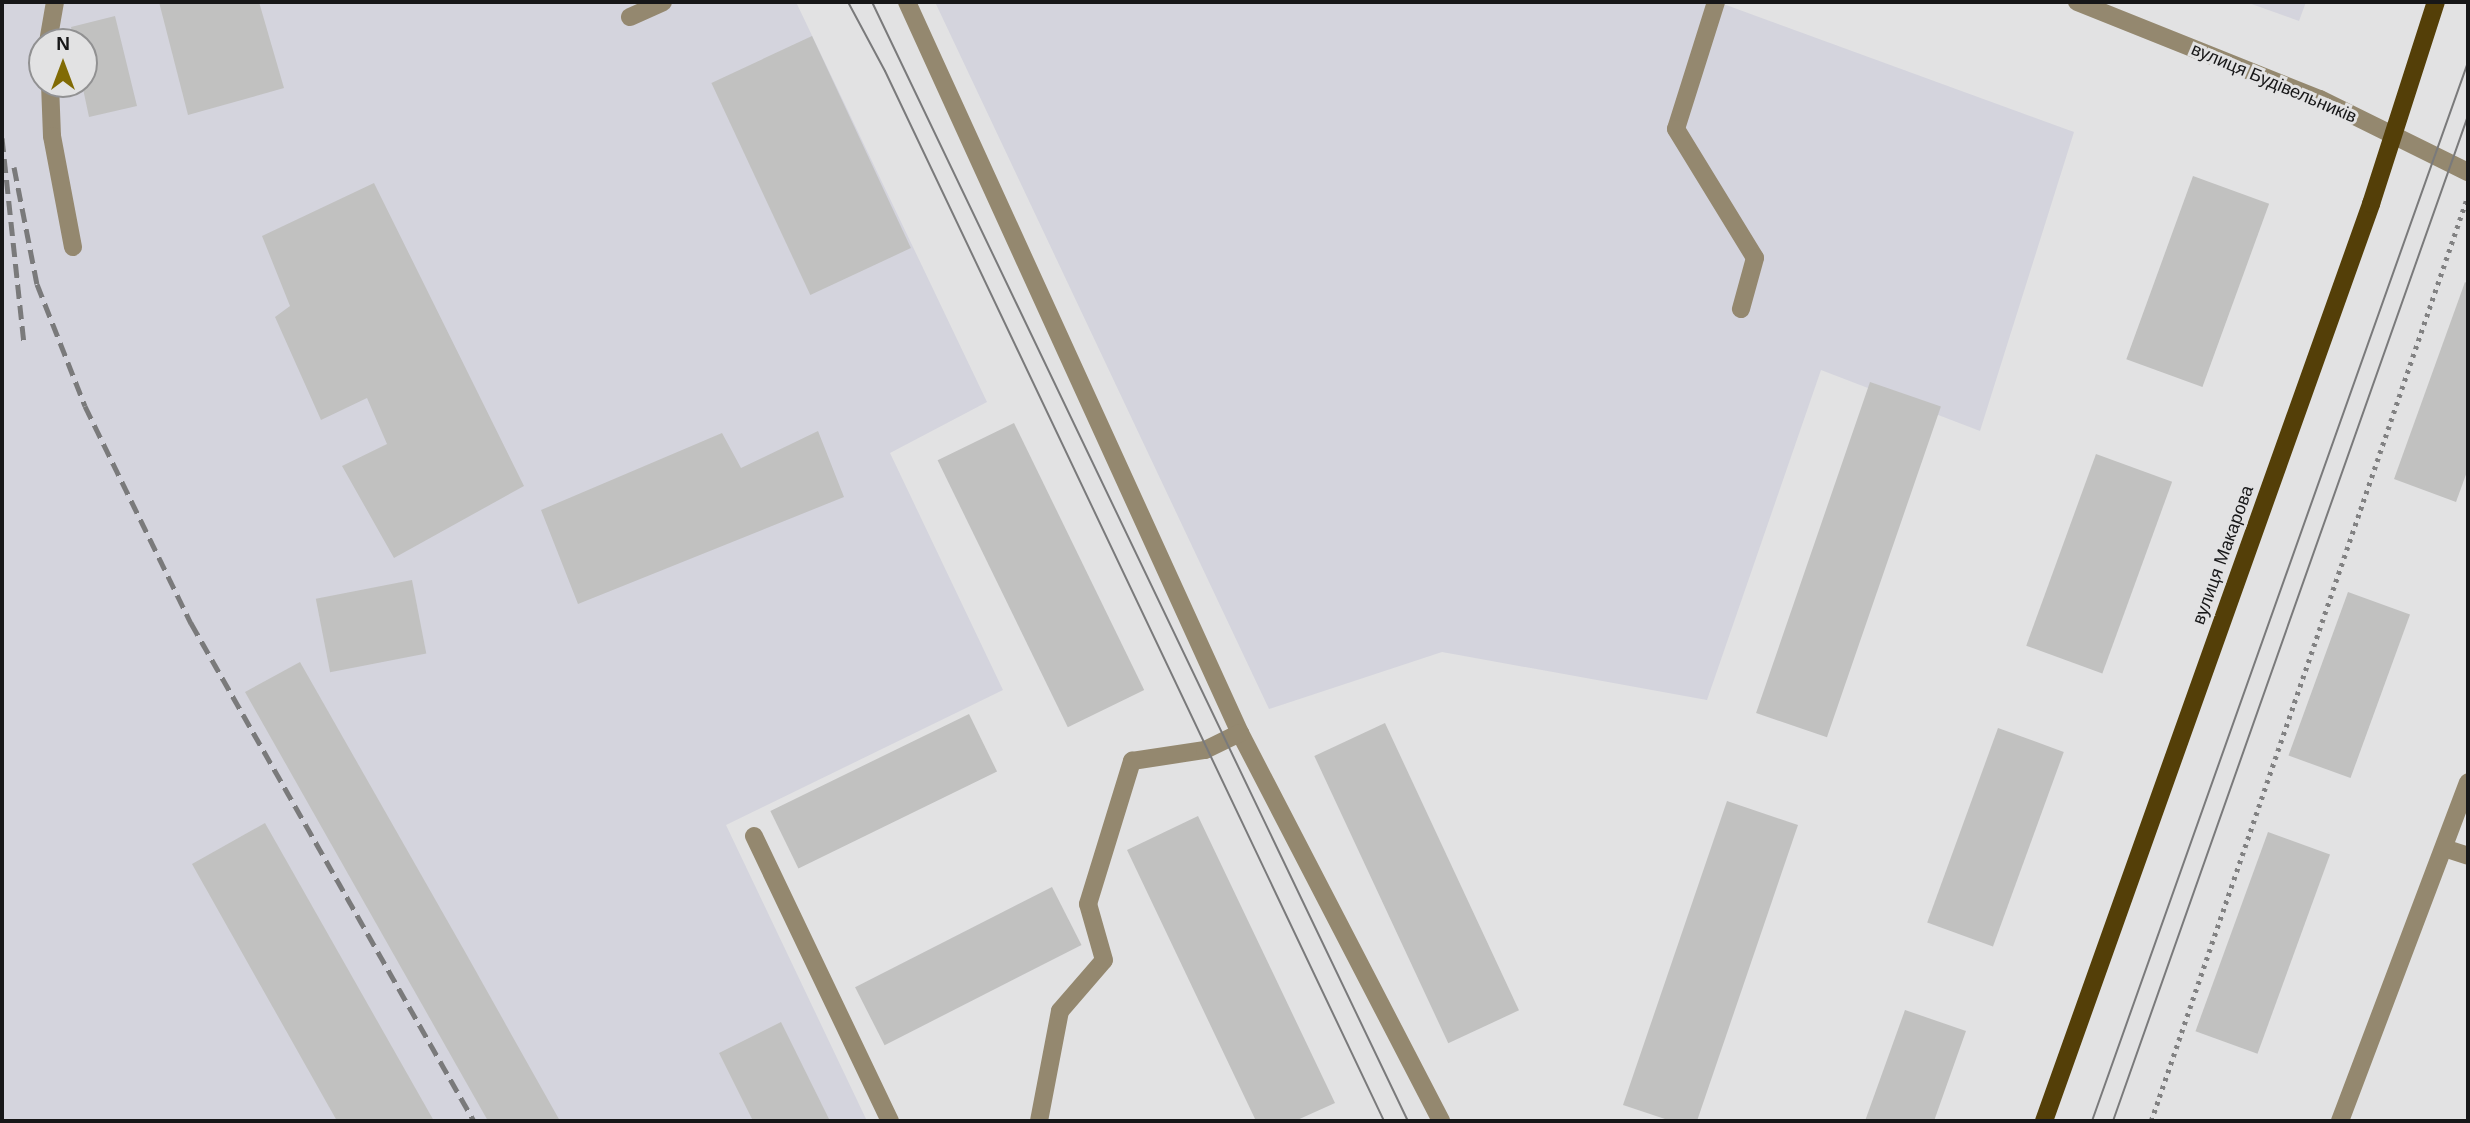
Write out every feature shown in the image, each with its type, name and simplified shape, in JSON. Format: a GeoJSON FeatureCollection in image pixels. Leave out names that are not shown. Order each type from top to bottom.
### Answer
{"type":"FeatureCollection","features":[{"type":"Feature","properties":{"kind":"main road","name":"вулиця Макарова"},"geometry":{"type":"LineString","coordinates":[[2044,1121],[2393,136],[2436,2]]}},
{"type":"Feature","properties":{"kind":"street"},"geometry":{"type":"LineString","coordinates":[[50,28],[55,2]]}},
{"type":"Feature","properties":{"kind":"street"},"geometry":{"type":"LineString","coordinates":[[630,17],[663,2]]}},
{"type":"Feature","properties":{"kind":"street"},"geometry":{"type":"LineString","coordinates":[[907,2],[1240,733],[1441,1121]]}},
{"type":"Feature","properties":{"kind":"street"},"geometry":{"type":"LineString","coordinates":[[1716,2],[1675,129],[1755,258],[1741,309]]}},
{"type":"Feature","properties":{"kind":"street","name":"вулиця Будівельників"},"geometry":{"type":"LineString","coordinates":[[2077,2],[2320,99],[2468,172]]}},
{"type":"Feature","properties":{"kind":"street"},"geometry":{"type":"LineString","coordinates":[[51,98],[52,136],[73,247]]}},
{"type":"Feature","properties":{"kind":"street"},"geometry":{"type":"LineString","coordinates":[[1039,1121],[1060,1011],[1104,960],[1088,904],[1132,761],[1205,750],[1240,733]]}},
{"type":"Feature","properties":{"kind":"street"},"geometry":{"type":"LineString","coordinates":[[2340,1121],[2468,782]]}},
{"type":"Feature","properties":{"kind":"street"},"geometry":{"type":"LineString","coordinates":[[754,836],[890,1121]]}},
{"type":"Feature","properties":{"kind":"street"},"geometry":{"type":"LineString","coordinates":[[2444,848],[2468,856]]}},
{"type":"Feature","properties":{"kind":"path"},"geometry":{"type":"LineString","coordinates":[[2151,1121],[2468,194]]}},
{"type":"Feature","properties":{"kind":"shaded area"},"geometry":{"type":"Polygon","coordinates":[[[2,2],[796,2],[987,402],[890,453],[1003,690],[726,825],[867,1121],[2,1121],[2,2]]]}},
{"type":"Feature","properties":{"kind":"shaded area"},"geometry":{"type":"Polygon","coordinates":[[[935,2],[1718,2],[2074,132],[1980,431],[1821,370],[1707,700],[1442,652],[1269,709],[935,2]]]}},
{"type":"Feature","properties":{"kind":"shaded area"},"geometry":{"type":"Polygon","coordinates":[[[2246,2],[2306,2],[2299,21],[2246,2]]]}},
{"type":"Feature","properties":{"kind":"building"},"geometry":{"type":"Polygon","coordinates":[[[159,2],[259,2],[284,88],[188,115],[159,2]]]}},
{"type":"Feature","properties":{"kind":"building"},"geometry":{"type":"Polygon","coordinates":[[[115,16],[137,106],[89,117],[85,98],[98,98],[98,28],[71,27],[115,16]]]}},
{"type":"Feature","properties":{"kind":"building"},"geometry":{"type":"Polygon","coordinates":[[[812,36],[911,248],[810,295],[711,83],[812,36]]]}},
{"type":"Feature","properties":{"kind":"building"},"geometry":{"type":"Polygon","coordinates":[[[2193,176],[2269,204],[2202,387],[2126,359],[2193,176]]]}},
{"type":"Feature","properties":{"kind":"building"},"geometry":{"type":"Polygon","coordinates":[[[374,183],[524,486],[394,558],[342,466],[387,444],[367,398],[321,420],[275,317],[290,306],[262,236],[374,183]]]}},
{"type":"Feature","properties":{"kind":"building"},"geometry":{"type":"Polygon","coordinates":[[[2465,282],[2468,284],[2468,469],[2456,502],[2394,479],[2465,282]]]}},
{"type":"Feature","properties":{"kind":"building"},"geometry":{"type":"Polygon","coordinates":[[[1870,382],[1941,406],[1827,737],[1756,713],[1870,382]]]}},
{"type":"Feature","properties":{"kind":"building"},"geometry":{"type":"Polygon","coordinates":[[[1014,423],[1144,690],[1068,727],[938,460],[1014,423]]]}},
{"type":"Feature","properties":{"kind":"building"},"geometry":{"type":"Polygon","coordinates":[[[818,431],[844,497],[578,604],[541,510],[722,433],[741,468],[818,431]]]}},
{"type":"Feature","properties":{"kind":"building"},"geometry":{"type":"Polygon","coordinates":[[[2096,454],[2172,482],[2102,673],[2026,646],[2096,454]]]}},
{"type":"Feature","properties":{"kind":"building"},"geometry":{"type":"Polygon","coordinates":[[[412,580],[426,654],[330,672],[316,599],[412,580]]]}},
{"type":"Feature","properties":{"kind":"building"},"geometry":{"type":"Polygon","coordinates":[[[2348,592],[2410,615],[2351,778],[2288,756],[2348,592]]]}},
{"type":"Feature","properties":{"kind":"building"},"geometry":{"type":"Polygon","coordinates":[[[300,662],[560,1121],[488,1121],[245,692],[300,662]]]}},
{"type":"Feature","properties":{"kind":"building"},"geometry":{"type":"Polygon","coordinates":[[[969,714],[997,772],[798,868],[770,811],[969,714]]]}},
{"type":"Feature","properties":{"kind":"building"},"geometry":{"type":"Polygon","coordinates":[[[1385,723],[1519,1010],[1448,1043],[1314,756],[1385,723]]]}},
{"type":"Feature","properties":{"kind":"building"},"geometry":{"type":"Polygon","coordinates":[[[1998,728],[2064,752],[1993,946],[1927,923],[1998,728]]]}},
{"type":"Feature","properties":{"kind":"building"},"geometry":{"type":"Polygon","coordinates":[[[1727,801],[1798,825],[1697,1121],[1671,1121],[1623,1105],[1727,801]]]}},
{"type":"Feature","properties":{"kind":"building"},"geometry":{"type":"Polygon","coordinates":[[[1198,816],[1335,1103],[1295,1121],[1256,1121],[1127,850],[1198,816]]]}},
{"type":"Feature","properties":{"kind":"building"},"geometry":{"type":"Polygon","coordinates":[[[265,823],[434,1121],[337,1121],[192,864],[265,823]]]}},
{"type":"Feature","properties":{"kind":"building"},"geometry":{"type":"Polygon","coordinates":[[[2268,832],[2330,855],[2258,1054],[2195,1031],[2268,832]]]}},
{"type":"Feature","properties":{"kind":"building"},"geometry":{"type":"Polygon","coordinates":[[[1052,887],[1082,945],[885,1045],[855,987],[1052,887]]]}},
{"type":"Feature","properties":{"kind":"building"},"geometry":{"type":"Polygon","coordinates":[[[1905,1010],[1966,1031],[1934,1121],[1865,1121],[1905,1010]]]}},
{"type":"Feature","properties":{"kind":"building"},"geometry":{"type":"Polygon","coordinates":[[[781,1022],[830,1121],[753,1121],[719,1053],[781,1022]]]}},
{"type":"Feature","properties":{"kind":"tram line"},"geometry":{"type":"LineString","coordinates":[[848,2],[885,71],[1384,1121]]}},
{"type":"Feature","properties":{"kind":"tram line"},"geometry":{"type":"LineString","coordinates":[[872,2],[1408,1121]]}},
{"type":"Feature","properties":{"kind":"tram line"},"geometry":{"type":"LineString","coordinates":[[2092,1121],[2468,62]]}},
{"type":"Feature","properties":{"kind":"tram line"},"geometry":{"type":"LineString","coordinates":[[2113,1121],[2468,116]]}},
{"type":"Feature","properties":{"kind":"railway"},"geometry":{"type":"LineString","coordinates":[[2,138],[24,345]]}},
{"type":"Feature","properties":{"kind":"railway"},"geometry":{"type":"LineString","coordinates":[[14,167],[37,284],[85,406],[191,623],[474,1121]]}}]}
